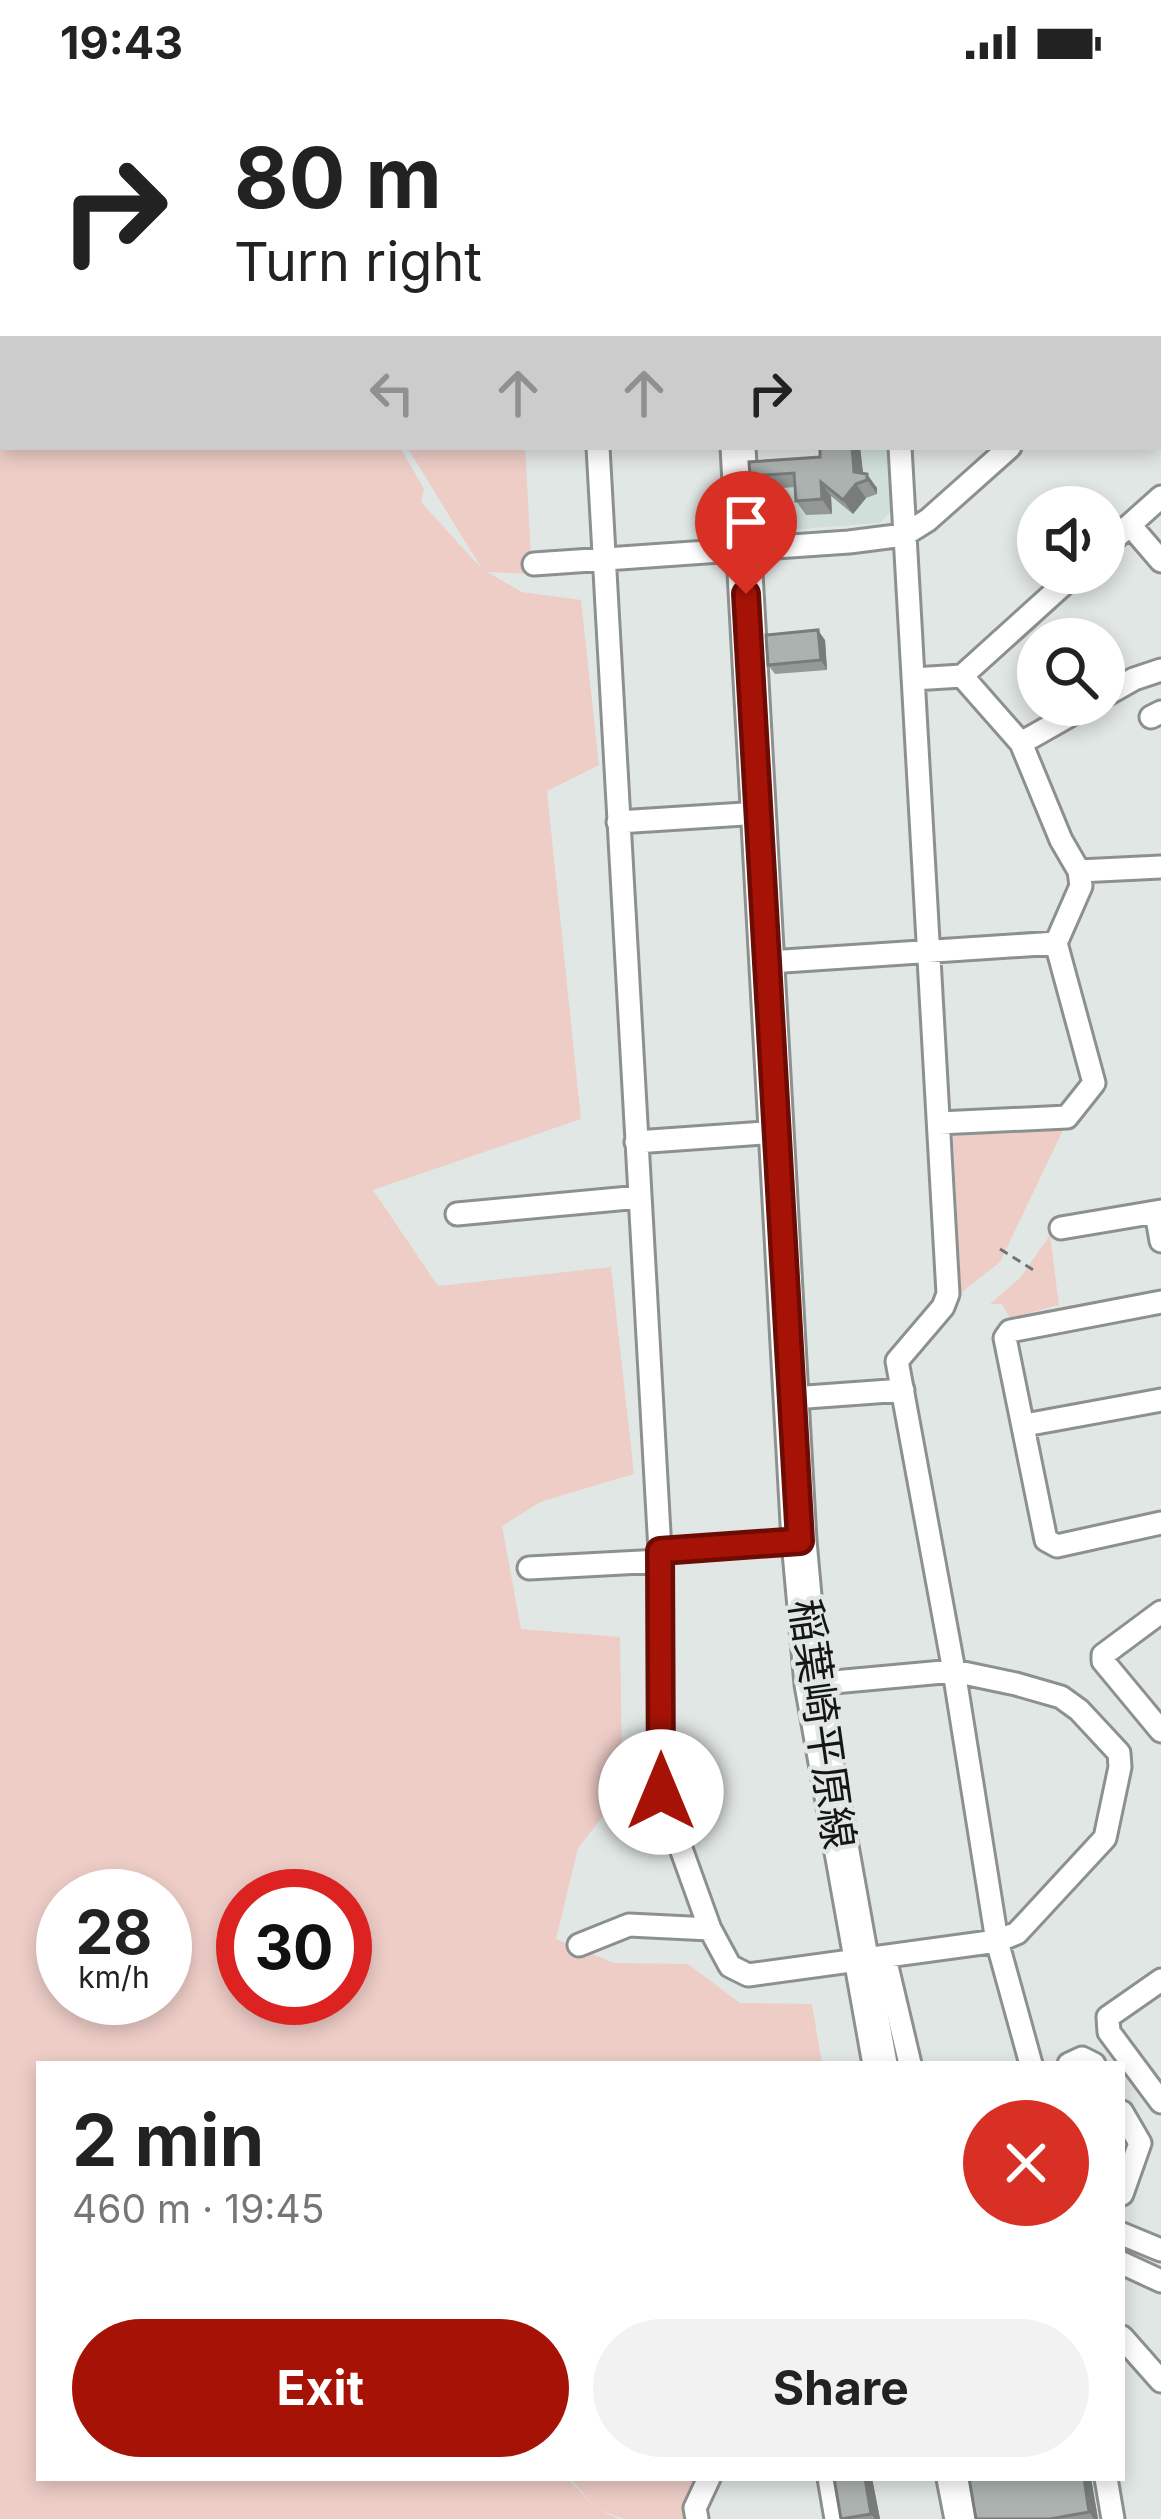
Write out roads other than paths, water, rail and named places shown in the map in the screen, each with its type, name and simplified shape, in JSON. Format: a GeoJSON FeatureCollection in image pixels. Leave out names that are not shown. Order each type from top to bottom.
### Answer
{"type":"FeatureCollection","features":[{"type":"Feature","properties":{"kind":"main road","name":"稲葉崎平原線"},"geometry":{"type":"LineString","coordinates":[[738,450],[812,1684],[873,1960],[880,2061]]}},
{"type":"Feature","properties":{"kind":"main road"},"geometry":{"type":"LineString","coordinates":[[955,2481],[962,2519]]}},
{"type":"Feature","properties":{"kind":"street"},"geometry":{"type":"LineString","coordinates":[[598,450],[660,1556],[661,1792],[710,1929],[730,1966],[748,1976],[997,1941],[1017,1933],[1105,1838],[1119,1753],[1079,1710],[1060,1697],[954,1671],[812,1684]]}},
{"type":"Feature","properties":{"kind":"street"},"geometry":{"type":"LineString","coordinates":[[900,450],[948,1294],[943,1307],[897,1361],[997,1941],[1030,2061]]}},
{"type":"Feature","properties":{"kind":"street"},"geometry":{"type":"LineString","coordinates":[[535,564],[904,535],[928,520],[1007,450]]}},
{"type":"Feature","properties":{"kind":"street"},"geometry":{"type":"LineString","coordinates":[[1125,529],[1161,497]]}},
{"type":"Feature","properties":{"kind":"street"},"geometry":{"type":"LineString","coordinates":[[1130,525],[1161,561]]}},
{"type":"Feature","properties":{"kind":"street"},"geometry":{"type":"LineString","coordinates":[[914,680],[962,676],[1053,594]]}},
{"type":"Feature","properties":{"kind":"street"},"geometry":{"type":"LineString","coordinates":[[1125,684],[1161,670]]}},
{"type":"Feature","properties":{"kind":"street"},"geometry":{"type":"LineString","coordinates":[[939,1124],[1067,1117],[1094,1083],[1055,943],[1081,886],[1079,871],[1061,840],[1021,743],[962,676]]}},
{"type":"Feature","properties":{"kind":"street"},"geometry":{"type":"LineString","coordinates":[[1021,743],[1051,726]]}},
{"type":"Feature","properties":{"kind":"street"},"geometry":{"type":"LineString","coordinates":[[618,822],[760,813]]}},
{"type":"Feature","properties":{"kind":"street"},"geometry":{"type":"LineString","coordinates":[[1079,871],[1161,867]]}},
{"type":"Feature","properties":{"kind":"street"},"geometry":{"type":"LineString","coordinates":[[769,962],[1055,943]]}},
{"type":"Feature","properties":{"kind":"street"},"geometry":{"type":"LineString","coordinates":[[636,1142],[778,1132]]}},
{"type":"Feature","properties":{"kind":"street"},"geometry":{"type":"LineString","coordinates":[[457,1214],[640,1197]]}},
{"type":"Feature","properties":{"kind":"street"},"geometry":{"type":"LineString","coordinates":[[1061,1228],[1158,1211],[1161,1240]]}},
{"type":"Feature","properties":{"kind":"street"},"geometry":{"type":"LineString","coordinates":[[1161,1302],[1010,1331],[1005,1338],[1046,1540],[1057,1546],[1161,1523]]}},
{"type":"Feature","properties":{"kind":"street"},"geometry":{"type":"LineString","coordinates":[[793,1398],[904,1390]]}},
{"type":"Feature","properties":{"kind":"street"},"geometry":{"type":"LineString","coordinates":[[1025,1425],[1161,1400]]}},
{"type":"Feature","properties":{"kind":"street"},"geometry":{"type":"LineString","coordinates":[[530,1568],[800,1541]]}},
{"type":"Feature","properties":{"kind":"street"},"geometry":{"type":"LineString","coordinates":[[1161,1612],[1103,1655],[1103,1661],[1161,1731]]}},
{"type":"Feature","properties":{"kind":"street"},"geometry":{"type":"LineString","coordinates":[[579,1945],[629,1925],[710,1929]]}},
{"type":"Feature","properties":{"kind":"street"},"geometry":{"type":"LineString","coordinates":[[873,1960],[909,2061]]}},
{"type":"Feature","properties":{"kind":"street"},"geometry":{"type":"LineString","coordinates":[[1161,1980],[1108,2017],[1109,2032],[1161,2102]]}},
{"type":"Feature","properties":{"kind":"street"},"geometry":{"type":"LineString","coordinates":[[1125,2117],[1140,2143],[1125,2186]]}},
{"type":"Feature","properties":{"kind":"street"},"geometry":{"type":"LineString","coordinates":[[1125,2235],[1161,2249]]}},
{"type":"Feature","properties":{"kind":"street"},"geometry":{"type":"LineString","coordinates":[[1125,2264],[1161,2281]]}},
{"type":"Feature","properties":{"kind":"street"},"geometry":{"type":"LineString","coordinates":[[1125,2341],[1161,2381]]}},
{"type":"Feature","properties":{"kind":"street"},"geometry":{"type":"LineString","coordinates":[[697,2519],[695,2508],[708,2481]]}},
{"type":"Feature","properties":{"kind":"street"},"geometry":{"type":"LineString","coordinates":[[830,2481],[836,2519]]}},
{"type":"Feature","properties":{"kind":"street"},"geometry":{"type":"LineString","coordinates":[[1107,2481],[1113,2519]]}}]}
